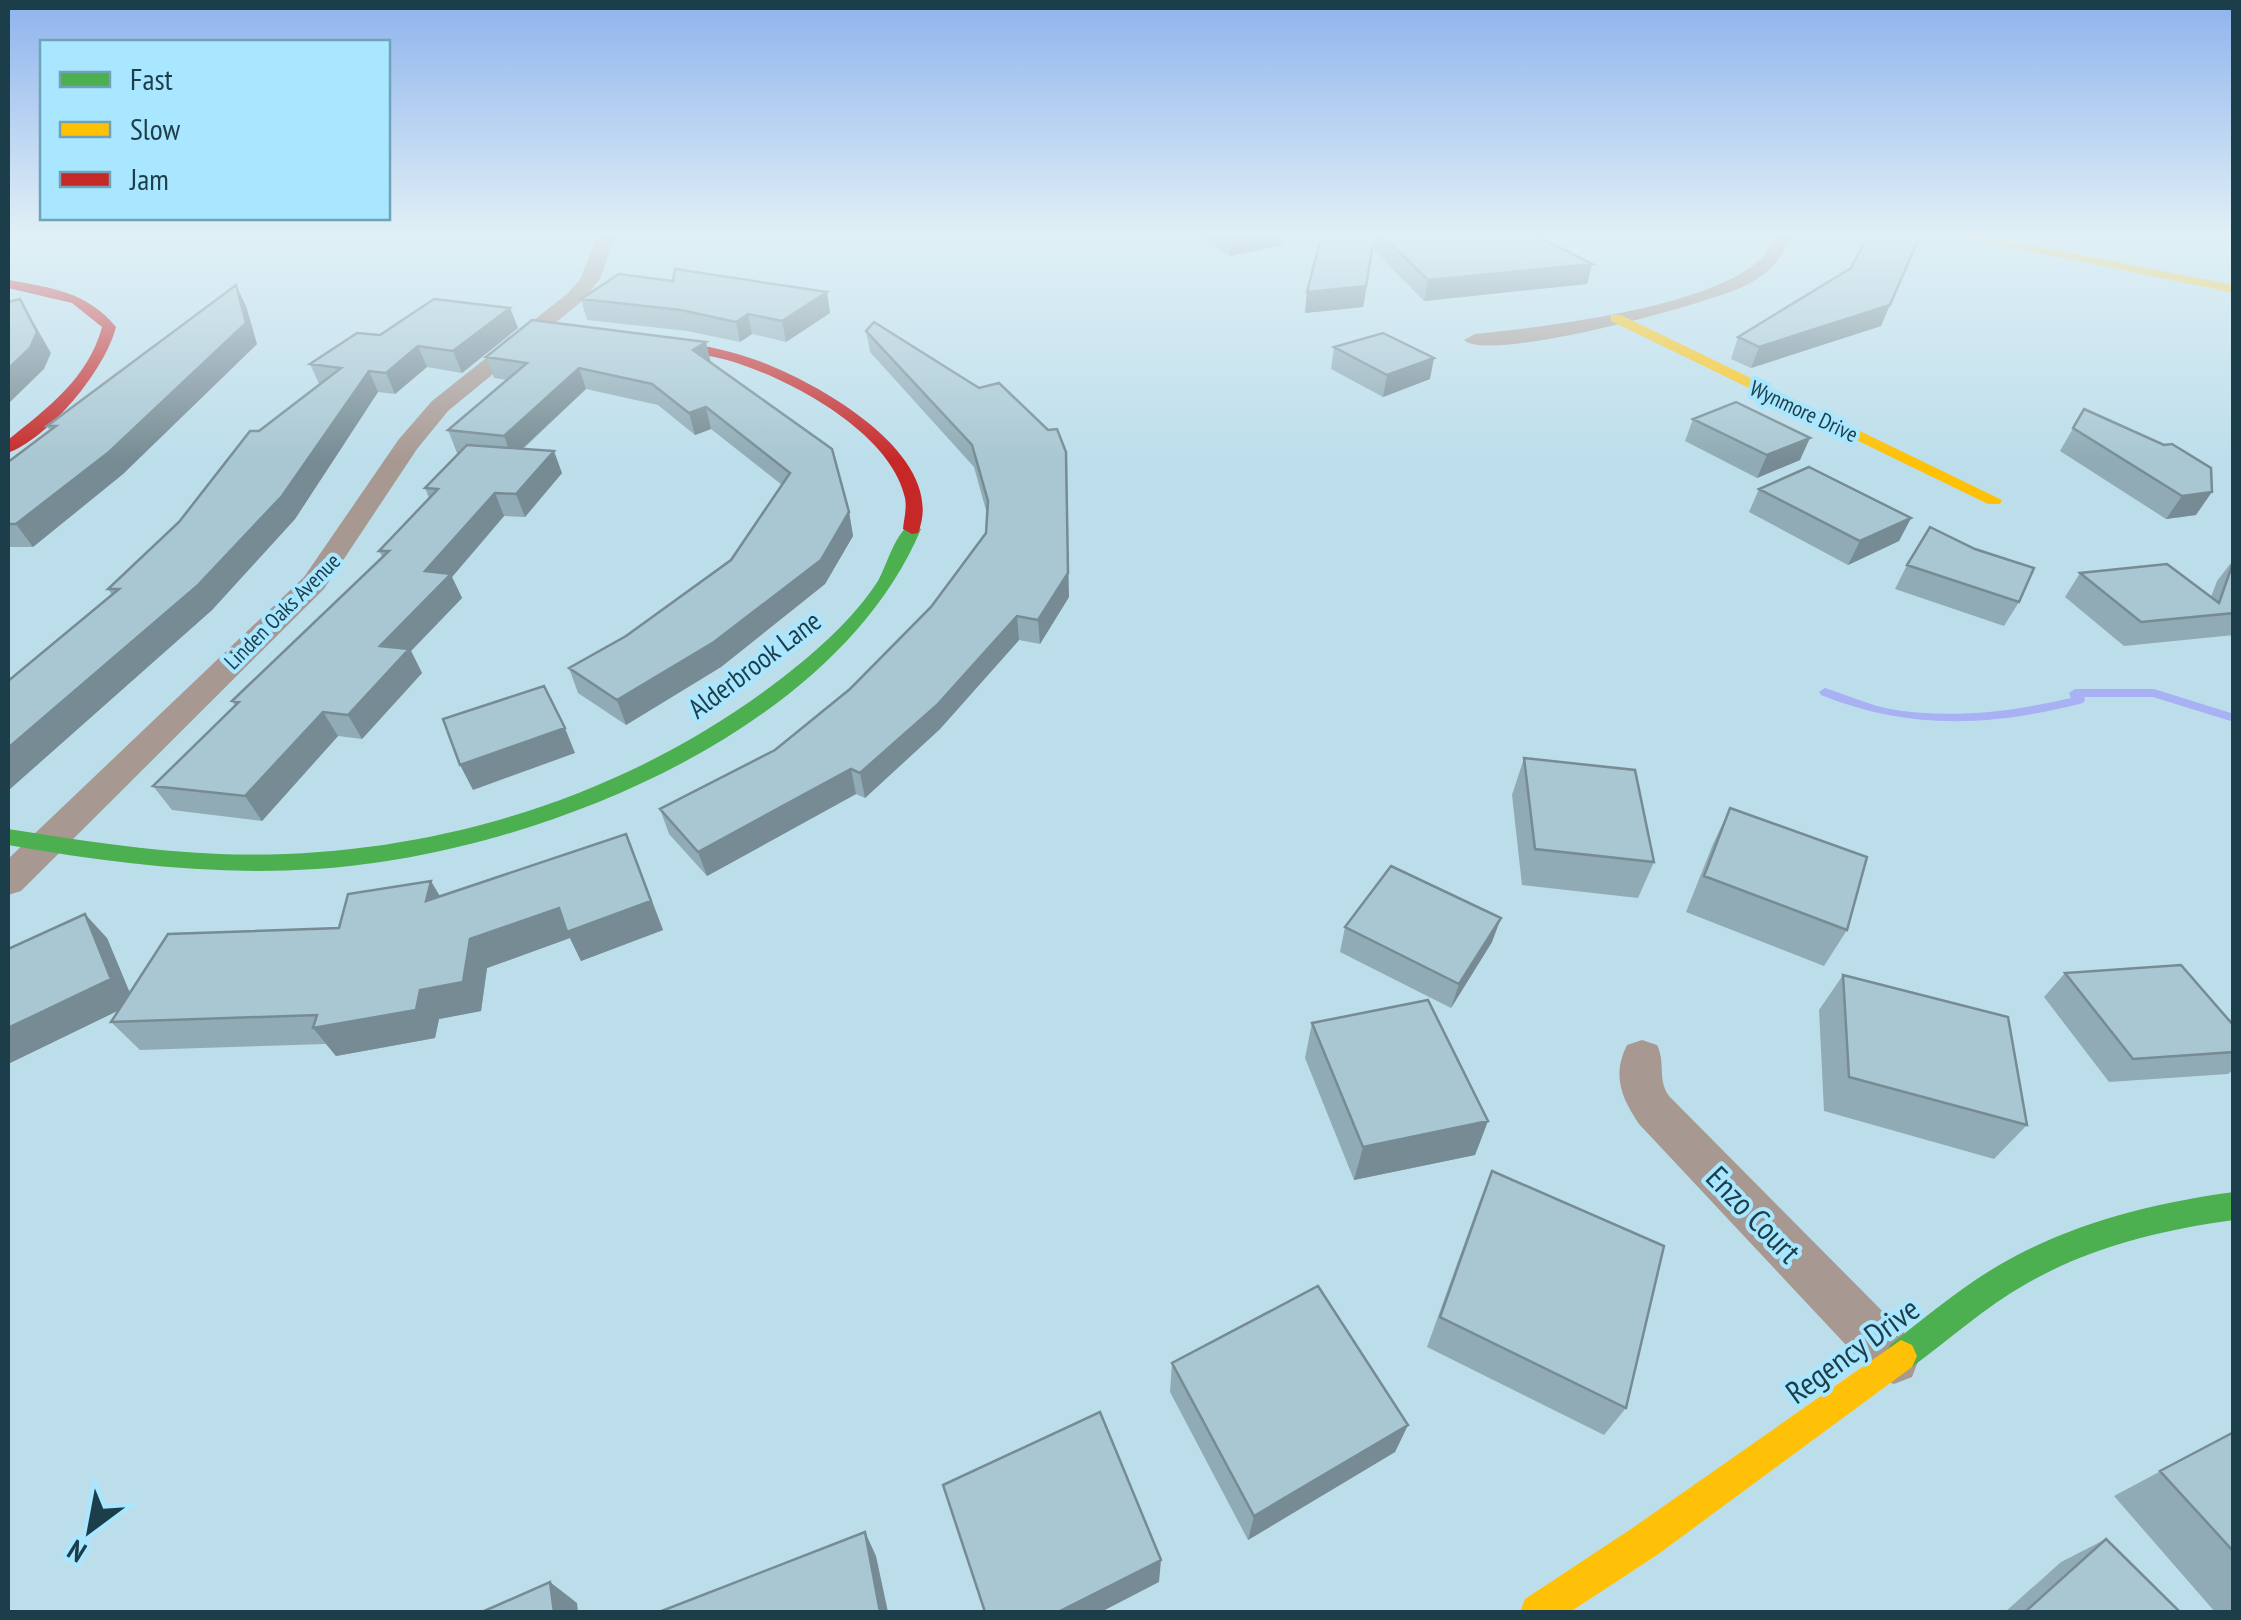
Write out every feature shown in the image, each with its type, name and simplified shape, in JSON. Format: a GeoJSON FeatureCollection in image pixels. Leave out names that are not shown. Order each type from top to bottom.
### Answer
{"type":"FeatureCollection","features":[{"type":"Feature","properties":{"kind":"street"},"geometry":{"type":"LineString","coordinates":[[8,448],[82,386],[100,364],[110,331],[94,309]]}},
{"type":"Feature","properties":{"kind":"street","name":"Linden Oaks Avenue"},"geometry":{"type":"LineString","coordinates":[[8,881],[314,582],[346,546],[410,442],[450,395],[557,309]]}},
{"type":"Feature","properties":{"kind":"street"},"geometry":{"type":"LineString","coordinates":[[1476,340],[1616,318],[1650,309]]}},
{"type":"Feature","properties":{"kind":"street","name":"Wynmore Drive"},"geometry":{"type":"LineString","coordinates":[[1616,318],[1994,500]]}},
{"type":"Feature","properties":{"kind":"street"},"geometry":{"type":"LineString","coordinates":[[536,328],[578,334]]}},
{"type":"Feature","properties":{"kind":"street","name":"Alderbrook Lane"},"geometry":{"type":"LineString","coordinates":[[8,837],[162,862],[247,866],[353,858],[486,832],[571,804],[663,764],[764,702],[854,625],[895,574],[914,530],[911,483],[895,455],[801,384],[761,364],[703,349],[614,338]]}},
{"type":"Feature","properties":{"kind":"street","name":"Enzo Court"},"geometry":{"type":"LineString","coordinates":[[1642,1058],[1637,1069],[1641,1090],[1654,1110],[1894,1359]]}},
{"type":"Feature","properties":{"kind":"street","name":"Regency Drive"},"geometry":{"type":"LineString","coordinates":[[1538,1612],[1644,1542],[2013,1274],[2072,1244],[2143,1221],[2234,1206]]}},
{"type":"Feature","properties":{"kind":"building"},"geometry":{"type":"Polygon","coordinates":[[[8,309],[25,309],[37,332],[30,348],[8,369],[8,309]]]}},
{"type":"Feature","properties":{"kind":"building"},"geometry":{"type":"Polygon","coordinates":[[[204,309],[242,309],[246,323],[109,452],[16,524],[8,524],[8,462],[56,426],[47,426],[204,309]]]}},
{"type":"Feature","properties":{"kind":"building"},"geometry":{"type":"Polygon","coordinates":[[[420,309],[509,309],[453,351],[418,346],[386,373],[369,371],[282,496],[197,586],[8,748],[8,681],[119,589],[108,589],[179,522],[250,431],[259,431],[341,368],[310,364],[357,333],[380,335],[420,309]]]}},
{"type":"Feature","properties":{"kind":"building"},"geometry":{"type":"Polygon","coordinates":[[[668,309],[801,309],[782,321],[748,314],[736,322],[668,309]]]}},
{"type":"Feature","properties":{"kind":"building"},"geometry":{"type":"Polygon","coordinates":[[[1785,309],[1879,309],[1759,347],[1738,337],[1785,309]]]}},
{"type":"Feature","properties":{"kind":"building"},"geometry":{"type":"Polygon","coordinates":[[[532,320],[706,342],[693,350],[832,449],[849,512],[821,560],[714,642],[617,700],[569,668],[626,636],[731,560],[790,473],[706,407],[689,413],[652,384],[579,368],[504,436],[448,430],[527,363],[486,357],[532,320]]]}},
{"type":"Feature","properties":{"kind":"building"},"geometry":{"type":"Polygon","coordinates":[[[874,322],[979,388],[999,383],[1048,430],[1057,429],[1066,452],[1068,573],[1038,620],[1017,616],[937,705],[860,773],[851,769],[698,852],[660,809],[775,750],[850,689],[931,607],[986,533],[988,501],[972,445],[866,331],[874,322]]]}},
{"type":"Feature","properties":{"kind":"building"},"geometry":{"type":"Polygon","coordinates":[[[1383,333],[1434,358],[1387,375],[1334,347],[1383,333]]]}},
{"type":"Feature","properties":{"kind":"building"},"geometry":{"type":"Polygon","coordinates":[[[1736,402],[1810,438],[1767,455],[1693,419],[1736,402]]]}},
{"type":"Feature","properties":{"kind":"building"},"geometry":{"type":"Polygon","coordinates":[[[2084,409],[2164,445],[2172,444],[2211,468],[2212,492],[2182,496],[2073,428],[2084,409]]]}},
{"type":"Feature","properties":{"kind":"building"},"geometry":{"type":"Polygon","coordinates":[[[467,445],[554,451],[516,494],[495,493],[425,571],[451,574],[380,646],[409,649],[348,715],[323,712],[245,796],[153,786],[239,702],[232,701],[389,551],[379,551],[438,489],[425,488],[467,445]]]}},
{"type":"Feature","properties":{"kind":"building"},"geometry":{"type":"Polygon","coordinates":[[[1809,467],[1911,518],[1860,541],[1759,489],[1809,467]]]}},
{"type":"Feature","properties":{"kind":"building"},"geometry":{"type":"Polygon","coordinates":[[[1930,527],[1975,549],[2034,568],[2019,602],[1907,565],[1930,527]]]}},
{"type":"Feature","properties":{"kind":"building"},"geometry":{"type":"Polygon","coordinates":[[[2234,560],[2234,613],[2141,622],[2080,573],[2167,564],[2219,603],[2234,560]]]}},
{"type":"Feature","properties":{"kind":"building"},"geometry":{"type":"Polygon","coordinates":[[[544,686],[565,728],[460,765],[443,719],[544,686]]]}},
{"type":"Feature","properties":{"kind":"building"},"geometry":{"type":"Polygon","coordinates":[[[1524,758],[1635,770],[1654,862],[1535,849],[1524,758]]]}},
{"type":"Feature","properties":{"kind":"building"},"geometry":{"type":"Polygon","coordinates":[[[1730,808],[1867,857],[1847,930],[1704,876],[1730,808]]]}},
{"type":"Feature","properties":{"kind":"building"},"geometry":{"type":"Polygon","coordinates":[[[626,834],[651,901],[567,932],[559,908],[470,939],[463,982],[420,990],[416,1010],[313,1028],[317,1015],[111,1022],[168,934],[339,928],[348,894],[431,881],[426,901],[626,834]]]}},
{"type":"Feature","properties":{"kind":"building"},"geometry":{"type":"Polygon","coordinates":[[[1391,866],[1501,918],[1459,984],[1345,927],[1391,866]]]}},
{"type":"Feature","properties":{"kind":"building"},"geometry":{"type":"Polygon","coordinates":[[[85,914],[111,979],[8,1028],[8,949],[85,914]]]}},
{"type":"Feature","properties":{"kind":"building"},"geometry":{"type":"Polygon","coordinates":[[[2181,965],[2234,1026],[2234,1052],[2133,1059],[2065,973],[2181,965]]]}},
{"type":"Feature","properties":{"kind":"building"},"geometry":{"type":"Polygon","coordinates":[[[1843,975],[2008,1017],[2027,1125],[1849,1077],[1843,975]]]}},
{"type":"Feature","properties":{"kind":"building"},"geometry":{"type":"Polygon","coordinates":[[[1428,1000],[1488,1121],[1363,1147],[1312,1023],[1428,1000]]]}},
{"type":"Feature","properties":{"kind":"building"},"geometry":{"type":"Polygon","coordinates":[[[1492,1171],[1664,1246],[1626,1408],[1440,1317],[1492,1171]]]}},
{"type":"Feature","properties":{"kind":"building"},"geometry":{"type":"Polygon","coordinates":[[[1318,1286],[1408,1425],[1254,1516],[1172,1363],[1318,1286]]]}},
{"type":"Feature","properties":{"kind":"building"},"geometry":{"type":"Polygon","coordinates":[[[1100,1412],[1161,1560],[1058,1612],[985,1612],[943,1485],[1100,1412]]]}},
{"type":"Feature","properties":{"kind":"building"},"geometry":{"type":"Polygon","coordinates":[[[2234,1432],[2234,1552],[2160,1471],[2234,1432]]]}},
{"type":"Feature","properties":{"kind":"building"},"geometry":{"type":"Polygon","coordinates":[[[865,1532],[880,1612],[659,1612],[865,1532]]]}},
{"type":"Feature","properties":{"kind":"building"},"geometry":{"type":"Polygon","coordinates":[[[2106,1539],[2180,1612],[2025,1612],[2106,1539]]]}},
{"type":"Feature","properties":{"kind":"building"},"geometry":{"type":"Polygon","coordinates":[[[550,1582],[554,1612],[482,1612],[550,1582]]]}},
{"type":"Feature","properties":{"kind":"waterway"},"geometry":{"type":"LineString","coordinates":[[1825,692],[1886,712],[1950,718],[2048,707],[2079,700],[2075,693],[2154,693],[2234,718]]}},
{"type":"Feature","properties":{"kind":"traffic: fast"},"geometry":{"type":"LineString","coordinates":[[8,837],[158,858],[249,863],[385,853],[452,841],[518,823],[644,773],[761,703],[850,627],[886,582],[912,529]]}},
{"type":"Feature","properties":{"kind":"traffic: fast"},"geometry":{"type":"LineString","coordinates":[[1901,1356],[1970,1303],[2038,1260],[2149,1221],[2234,1206]]}},
{"type":"Feature","properties":{"kind":"traffic: slow"},"geometry":{"type":"LineString","coordinates":[[1616,318],[1994,500]]}},
{"type":"Feature","properties":{"kind":"traffic: slow"},"geometry":{"type":"LineString","coordinates":[[1538,1612],[1644,1542],[1901,1356]]}},
{"type":"Feature","properties":{"kind":"traffic: jam"},"geometry":{"type":"LineString","coordinates":[[8,448],[70,395],[95,364],[109,327],[91,309]]}},
{"type":"Feature","properties":{"kind":"traffic: jam"},"geometry":{"type":"LineString","coordinates":[[640,341],[694,348],[746,361],[831,403],[886,448],[905,474],[914,501],[912,529]]}}]}
